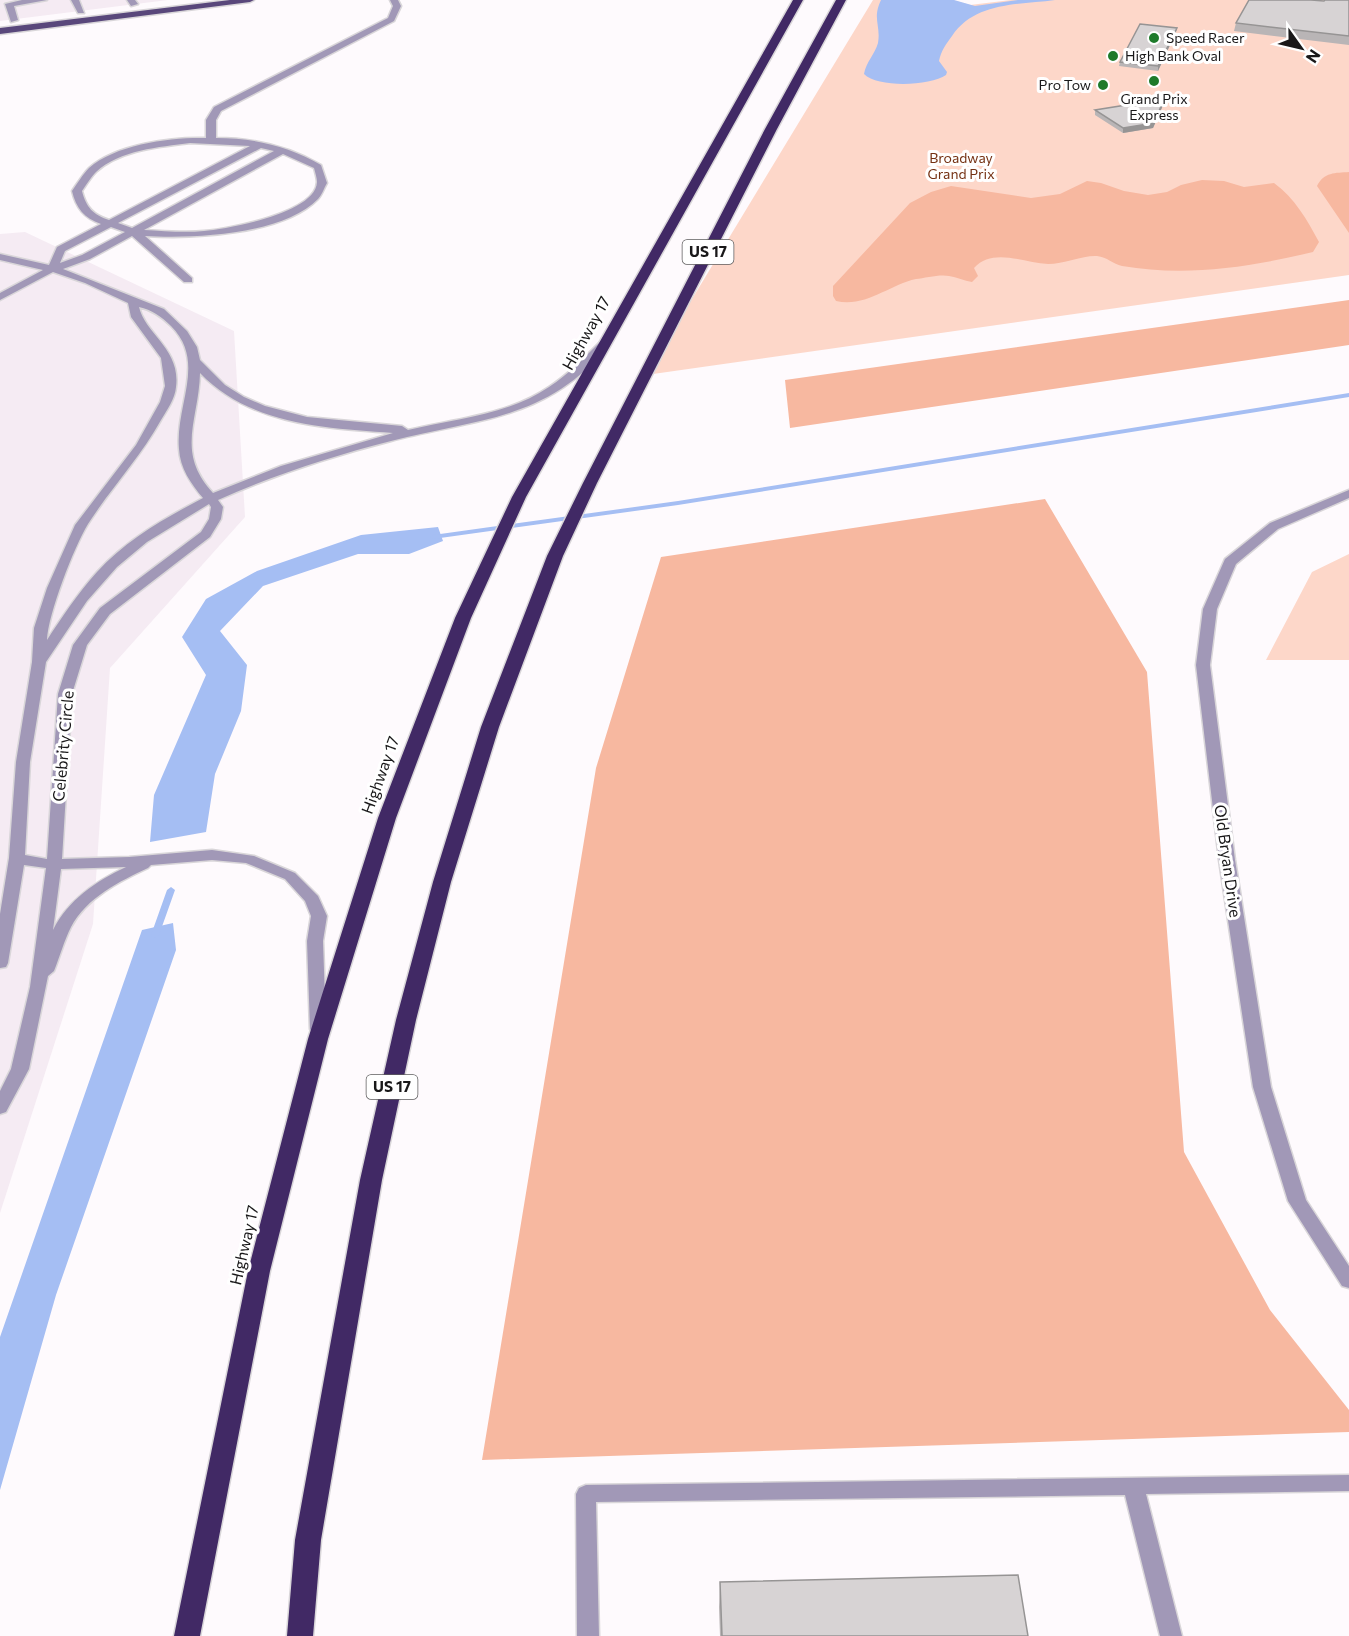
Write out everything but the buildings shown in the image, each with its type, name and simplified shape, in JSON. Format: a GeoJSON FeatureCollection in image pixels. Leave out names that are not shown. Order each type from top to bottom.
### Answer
{"type":"FeatureCollection","features":[{"type":"Feature","properties":{"kind":"highway","name":"Highway 17"},"geometry":{"type":"LineString","coordinates":[[187,1636],[259,1271],[318,1039],[387,818],[463,618],[519,497],[798,0]]}},
{"type":"Feature","properties":{"kind":"highway","name":"US 17"},"geometry":{"type":"LineString","coordinates":[[300,1636],[308,1540],[371,1180],[406,1020],[442,882],[490,727],[555,556],[590,483],[771,129],[842,0]]}},
{"type":"Feature","properties":{"kind":"main road"},"geometry":{"type":"LineString","coordinates":[[0,31],[250,0]]}},
{"type":"Feature","properties":{"kind":"main road"},"geometry":{"type":"LineString","coordinates":[[123,6],[133,2],[145,3]]}},
{"type":"Feature","properties":{"kind":"main road"},"geometry":{"type":"LineString","coordinates":[[0,21],[102,8]]}},
{"type":"Feature","properties":{"kind":"street"},"geometry":{"type":"LineString","coordinates":[[14,20],[8,2],[44,0]]}},
{"type":"Feature","properties":{"kind":"street"},"geometry":{"type":"LineString","coordinates":[[75,0],[81,11]]}},
{"type":"Feature","properties":{"kind":"street"},"geometry":{"type":"LineString","coordinates":[[211,140],[211,120],[217,110],[391,19],[397,6],[394,0]]}},
{"type":"Feature","properties":{"kind":"street"},"geometry":{"type":"LineString","coordinates":[[211,140],[261,144],[311,161],[321,172],[322,180],[317,195],[294,211],[264,223],[214,232],[157,234],[135,232],[108,225],[87,212],[78,198],[77,191],[88,174],[111,159],[142,149],[174,142],[211,140]]}},
{"type":"Feature","properties":{"kind":"street"},"geometry":{"type":"LineString","coordinates":[[52,268],[61,249],[261,144]]}},
{"type":"Feature","properties":{"kind":"street"},"geometry":{"type":"LineString","coordinates":[[0,297],[52,268],[86,257],[135,232],[283,150]]}},
{"type":"Feature","properties":{"kind":"street"},"geometry":{"type":"LineString","coordinates":[[135,232],[188,280]]}},
{"type":"Feature","properties":{"kind":"street"},"geometry":{"type":"LineString","coordinates":[[0,257],[52,268],[89,281],[133,302],[158,309],[186,336],[195,361],[220,386],[240,399],[261,408],[299,419],[343,426],[417,431]]}},
{"type":"Feature","properties":{"kind":"street","name":"Celebrity Circle"},"geometry":{"type":"LineString","coordinates":[[0,963],[17,858],[23,762],[39,662],[41,628],[54,588],[81,525],[141,446],[166,402],[171,386],[167,358],[152,334],[135,317],[133,302]]}},
{"type":"Feature","properties":{"kind":"street"},"geometry":{"type":"LineString","coordinates":[[39,662],[93,584],[112,564],[159,527],[189,510],[277,471],[339,450],[417,431],[459,424],[502,413],[532,401],[548,394],[571,376],[607,341]]}},
{"type":"Feature","properties":{"kind":"street"},"geometry":{"type":"LineString","coordinates":[[195,361],[190,404],[184,426],[183,447],[194,478],[213,499]]}},
{"type":"Feature","properties":{"kind":"street","name":"Old Bryan Drive"},"geometry":{"type":"LineString","coordinates":[[1349,494],[1274,526],[1230,562],[1210,609],[1203,665],[1227,860],[1262,1087],[1297,1201],[1349,1281]]}},
{"type":"Feature","properties":{"kind":"street","name":"Celebrity Circle"},"geometry":{"type":"LineString","coordinates":[[0,1108],[20,1069],[38,987],[54,864],[65,694],[80,645],[105,611],[206,534],[215,519],[217,507],[213,499]]}},
{"type":"Feature","properties":{"kind":"street"},"geometry":{"type":"LineString","coordinates":[[17,858],[34,863],[54,864],[212,855],[249,859],[274,867],[290,876],[312,899],[319,916],[315,941],[318,1039]]}},
{"type":"Feature","properties":{"kind":"street"},"geometry":{"type":"LineString","coordinates":[[38,987],[64,924],[77,908],[123,874],[158,859]]}},
{"type":"Feature","properties":{"kind":"street"},"geometry":{"type":"LineString","coordinates":[[588,1636],[586,1494],[1134,1488],[1349,1483]]}},
{"type":"Feature","properties":{"kind":"street"},"geometry":{"type":"LineString","coordinates":[[1134,1488],[1171,1636]]}},
{"type":"Feature","properties":{"kind":"shaded area"},"geometry":{"type":"Polygon","coordinates":[[[0,0],[168,0],[0,21],[0,0]]]}},
{"type":"Feature","properties":{"kind":"shaded area"},"geometry":{"type":"Polygon","coordinates":[[[1349,172],[1349,233],[1317,186],[1327,176],[1349,172]]]}},
{"type":"Feature","properties":{"kind":"shaded area"},"geometry":{"type":"Polygon","coordinates":[[[1202,180],[1224,181],[1244,187],[1274,183],[1294,202],[1319,242],[1313,252],[1218,269],[1170,271],[1146,269],[1122,266],[1097,256],[1048,264],[1009,258],[990,258],[974,268],[978,276],[972,282],[937,276],[906,282],[857,301],[836,301],[833,296],[833,286],[910,203],[931,192],[951,186],[1031,198],[1060,194],[1087,181],[1148,195],[1167,192],[1181,185],[1202,180]]]}},
{"type":"Feature","properties":{"kind":"shaded area"},"geometry":{"type":"Polygon","coordinates":[[[25,232],[234,331],[245,517],[110,668],[93,924],[0,1213],[0,234],[25,232]]]}},
{"type":"Feature","properties":{"kind":"shaded area"},"geometry":{"type":"Polygon","coordinates":[[[1349,300],[1349,345],[790,428],[785,380],[1349,300]]]}},
{"type":"Feature","properties":{"kind":"shaded area"},"geometry":{"type":"Polygon","coordinates":[[[1045,499],[1147,672],[1184,1152],[1270,1310],[1349,1410],[1349,1432],[482,1460],[596,768],[661,557],[1045,499]]]}},
{"type":"Feature","properties":{"kind":"green space","name":"Broadway Grand Prix"},"geometry":{"type":"Polygon","coordinates":[[[873,0],[952,0],[970,5],[1011,0],[1349,0],[1349,275],[646,375],[873,0]]]}},
{"type":"Feature","properties":{"kind":"green space"},"geometry":{"type":"Polygon","coordinates":[[[1349,554],[1349,660],[1266,660],[1312,572],[1349,554]]]}},
{"type":"Feature","properties":{"kind":"water"},"geometry":{"type":"Polygon","coordinates":[[[881,0],[954,0],[975,6],[1018,0],[1055,0],[998,7],[973,17],[962,25],[942,51],[939,61],[947,72],[946,75],[938,79],[904,84],[880,82],[864,74],[878,43],[877,12],[881,0]]]}},
{"type":"Feature","properties":{"kind":"water"},"geometry":{"type":"Polygon","coordinates":[[[438,527],[443,541],[409,554],[358,554],[263,586],[220,631],[247,665],[241,711],[215,774],[206,832],[150,842],[154,795],[206,675],[182,637],[206,599],[257,571],[361,535],[438,527]]]}},
{"type":"Feature","properties":{"kind":"water"},"geometry":{"type":"Polygon","coordinates":[[[173,923],[176,950],[56,1295],[0,1490],[0,1337],[142,930],[173,923]]]}},
{"type":"Feature","properties":{"kind":"waterway"},"geometry":{"type":"LineString","coordinates":[[433,537],[678,503],[1349,395]]}},
{"type":"Feature","properties":{"kind":"waterway"},"geometry":{"type":"LineString","coordinates":[[155,935],[171,890]]}},
{"type":"Feature","properties":{"kind":"place","name":"Speed Racer"},"geometry":{"type":"Point","coordinates":[1154,38]}},
{"type":"Feature","properties":{"kind":"place","name":"High Bank Oval"},"geometry":{"type":"Point","coordinates":[1113,56]}},
{"type":"Feature","properties":{"kind":"place","name":"Grand Prix Express"},"geometry":{"type":"Point","coordinates":[1154,81]}},
{"type":"Feature","properties":{"kind":"place","name":"Pro Tow"},"geometry":{"type":"Point","coordinates":[1103,85]}}]}
